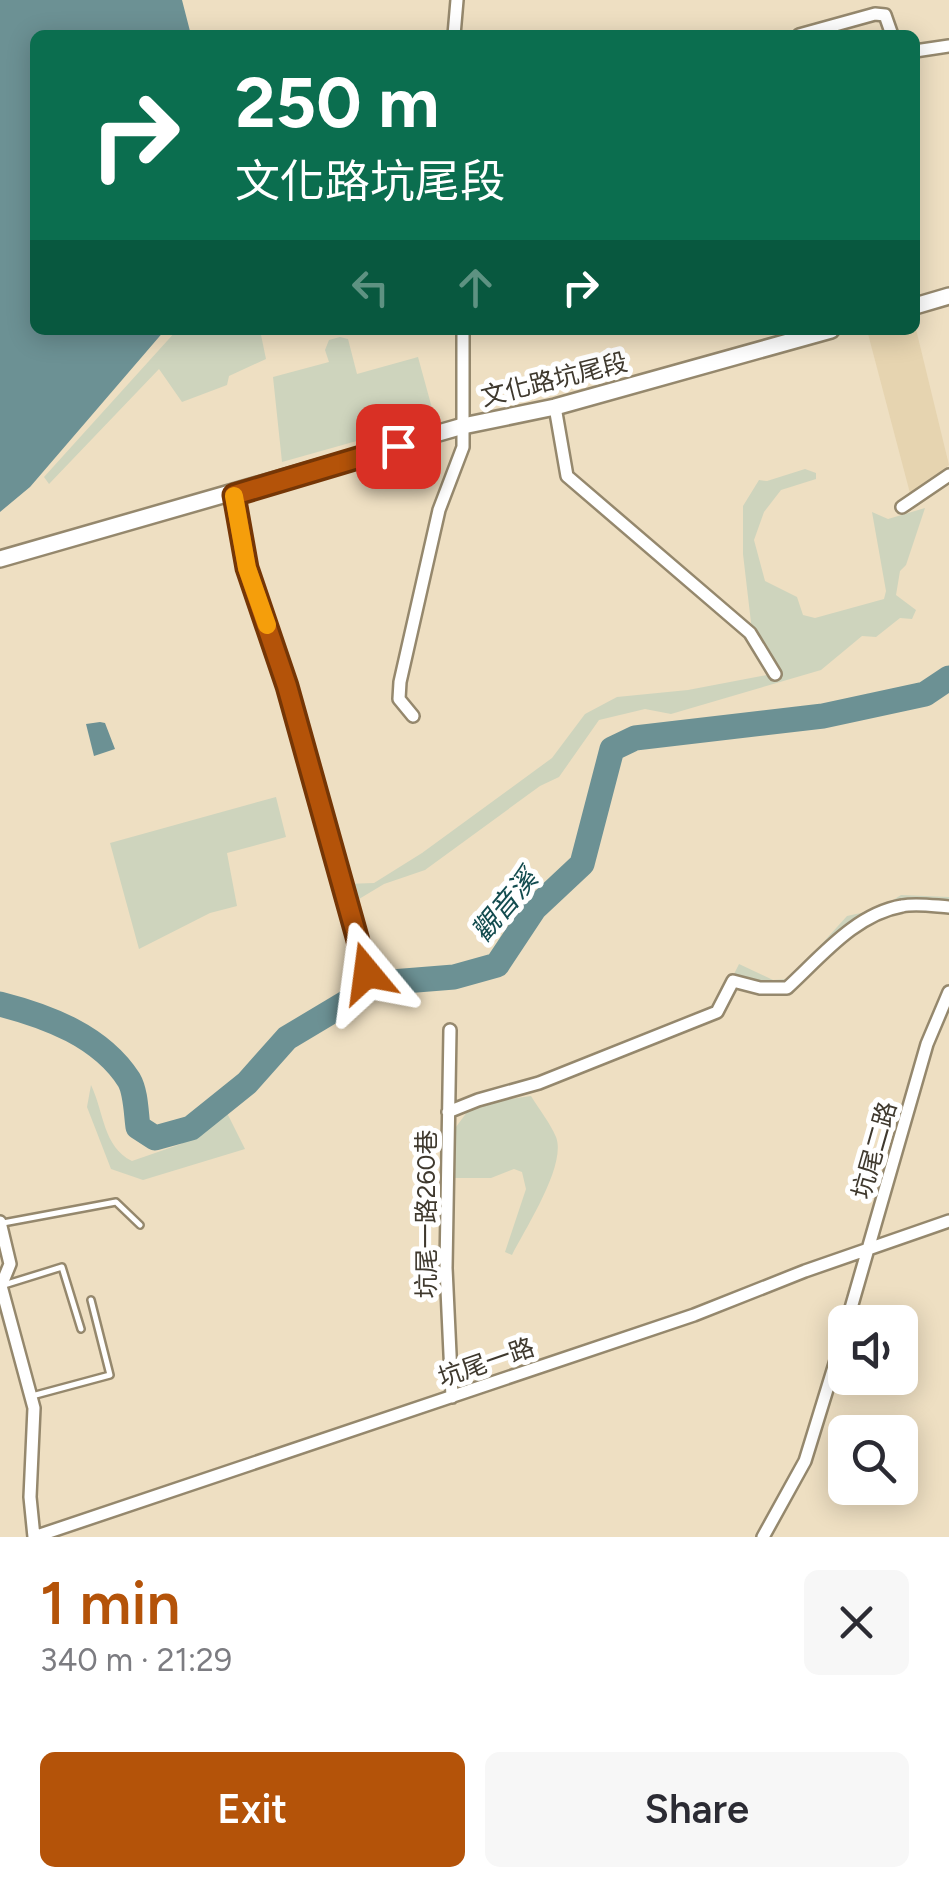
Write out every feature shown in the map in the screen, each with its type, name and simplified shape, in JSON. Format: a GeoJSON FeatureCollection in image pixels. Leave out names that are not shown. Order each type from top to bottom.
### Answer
{"type":"FeatureCollection","features":[{"type":"Feature","properties":{"kind":"main road"},"geometry":{"type":"LineString","coordinates":[[920,305],[949,296]]}},
{"type":"Feature","properties":{"kind":"main road","name":"文化路坑尾段"},"geometry":{"type":"LineString","coordinates":[[0,560],[464,426],[555,407],[813,335]]}},
{"type":"Feature","properties":{"kind":"street"},"geometry":{"type":"LineString","coordinates":[[454,30],[457,0]]}},
{"type":"Feature","properties":{"kind":"street"},"geometry":{"type":"LineString","coordinates":[[818,30],[875,14],[884,15],[890,30]]}},
{"type":"Feature","properties":{"kind":"street"},"geometry":{"type":"LineString","coordinates":[[920,50],[949,46]]}},
{"type":"Feature","properties":{"kind":"street"},"geometry":{"type":"LineString","coordinates":[[413,716],[399,699],[400,682],[439,510],[463,447],[463,335]]}},
{"type":"Feature","properties":{"kind":"street"},"geometry":{"type":"LineString","coordinates":[[555,407],[567,476],[750,633],[775,674]]}},
{"type":"Feature","properties":{"kind":"street"},"geometry":{"type":"LineString","coordinates":[[902,507],[949,476]]}},
{"type":"Feature","properties":{"kind":"street"},"geometry":{"type":"LineString","coordinates":[[234,495],[247,568],[287,686],[367,973]]}},
{"type":"Feature","properties":{"kind":"street"},"geometry":{"type":"LineString","coordinates":[[448,1112],[539,1083],[716,1012],[734,980],[760,988],[787,988],[852,928],[880,912],[906,905],[949,907]]}},
{"type":"Feature","properties":{"kind":"street","name":"坑尾二路"},"geometry":{"type":"LineString","coordinates":[[853,1305],[927,1044],[949,992]]}},
{"type":"Feature","properties":{"kind":"street","name":"坑尾一路260巷"},"geometry":{"type":"LineString","coordinates":[[450,1030],[446,1268],[452,1397]]}},
{"type":"Feature","properties":{"kind":"street","name":"坑尾一路"},"geometry":{"type":"LineString","coordinates":[[34,1537],[694,1315],[949,1221]]}},
{"type":"Feature","properties":{"kind":"street"},"geometry":{"type":"LineString","coordinates":[[0,1223],[10,1264],[1,1286],[32,1396],[30,1497],[34,1537]]}},
{"type":"Feature","properties":{"kind":"street"},"geometry":{"type":"LineString","coordinates":[[762,1537],[805,1461],[828,1386]]}},
{"type":"Feature","properties":{"kind":"lane"},"geometry":{"type":"LineString","coordinates":[[0,1223],[116,1202],[140,1226]]}},
{"type":"Feature","properties":{"kind":"lane"},"geometry":{"type":"LineString","coordinates":[[1,1286],[62,1267],[81,1330]]}},
{"type":"Feature","properties":{"kind":"lane"},"geometry":{"type":"LineString","coordinates":[[32,1396],[110,1375],[91,1300]]}},
{"type":"Feature","properties":{"kind":"shaded area"},"geometry":{"type":"Polygon","coordinates":[[[868,335],[917,335],[949,465],[911,497],[868,335]]]}},
{"type":"Feature","properties":{"kind":"green space"},"geometry":{"type":"Polygon","coordinates":[[[172,335],[261,335],[266,359],[229,376],[227,385],[182,402],[159,369],[49,484],[44,477],[172,335]]]}},
{"type":"Feature","properties":{"kind":"green space"},"geometry":{"type":"Polygon","coordinates":[[[348,339],[357,374],[418,357],[435,419],[282,462],[273,377],[329,362],[325,350],[329,340],[348,339]]]}},
{"type":"Feature","properties":{"kind":"green space"},"geometry":{"type":"Polygon","coordinates":[[[805,469],[816,473],[816,479],[781,490],[764,512],[754,540],[765,581],[797,597],[803,615],[815,618],[884,599],[886,591],[872,512],[888,519],[925,508],[906,565],[900,571],[896,595],[916,610],[912,619],[900,618],[876,637],[862,636],[821,670],[671,714],[645,709],[599,720],[559,777],[540,786],[425,870],[384,884],[354,902],[345,884],[374,883],[422,853],[552,758],[585,714],[617,697],[688,690],[767,675],[752,631],[743,554],[743,506],[759,480],[805,469]]]}},
{"type":"Feature","properties":{"kind":"green space"},"geometry":{"type":"Polygon","coordinates":[[[276,797],[286,837],[227,853],[237,906],[210,913],[139,949],[110,843],[276,797]]]}},
{"type":"Feature","properties":{"kind":"green space"},"geometry":{"type":"Polygon","coordinates":[[[901,895],[949,897],[949,903],[901,904],[851,928],[781,988],[734,974],[739,964],[773,980],[790,979],[847,916],[879,909],[901,895]]]}},
{"type":"Feature","properties":{"kind":"green space"},"geometry":{"type":"Polygon","coordinates":[[[91,1085],[110,1138],[122,1155],[132,1161],[181,1144],[225,1109],[245,1149],[143,1180],[111,1169],[87,1107],[91,1085]]]}},
{"type":"Feature","properties":{"kind":"green space"},"geometry":{"type":"Polygon","coordinates":[[[531,1096],[554,1132],[558,1149],[550,1180],[512,1255],[505,1252],[526,1189],[522,1172],[514,1169],[491,1178],[453,1178],[453,1131],[473,1104],[531,1096]]]}},
{"type":"Feature","properties":{"kind":"water"},"geometry":{"type":"Polygon","coordinates":[[[0,0],[182,0],[190,30],[30,30],[30,335],[161,335],[30,487],[0,512],[0,0]]]}},
{"type":"Feature","properties":{"kind":"water"},"geometry":{"type":"Polygon","coordinates":[[[105,723],[115,749],[94,756],[86,724],[105,723]]]}},
{"type":"Feature","properties":{"kind":"waterway","name":"觀音溪"},"geometry":{"type":"LineString","coordinates":[[0,1004],[72,1030],[104,1051],[129,1080],[138,1127],[155,1138],[191,1128],[247,1083],[287,1038],[379,983],[454,977],[497,965],[534,909],[582,864],[612,749],[635,738],[823,716],[925,694],[949,678]]}},
{"type":"Feature","properties":{"kind":"slow traffic"},"geometry":{"type":"LineString","coordinates":[[234,496],[247,568],[267,625]]}},
{"type":"Feature","properties":{"kind":"route"},"geometry":{"type":"LineString","coordinates":[[367,973],[287,686],[247,568],[234,495],[398,446]]}}]}
